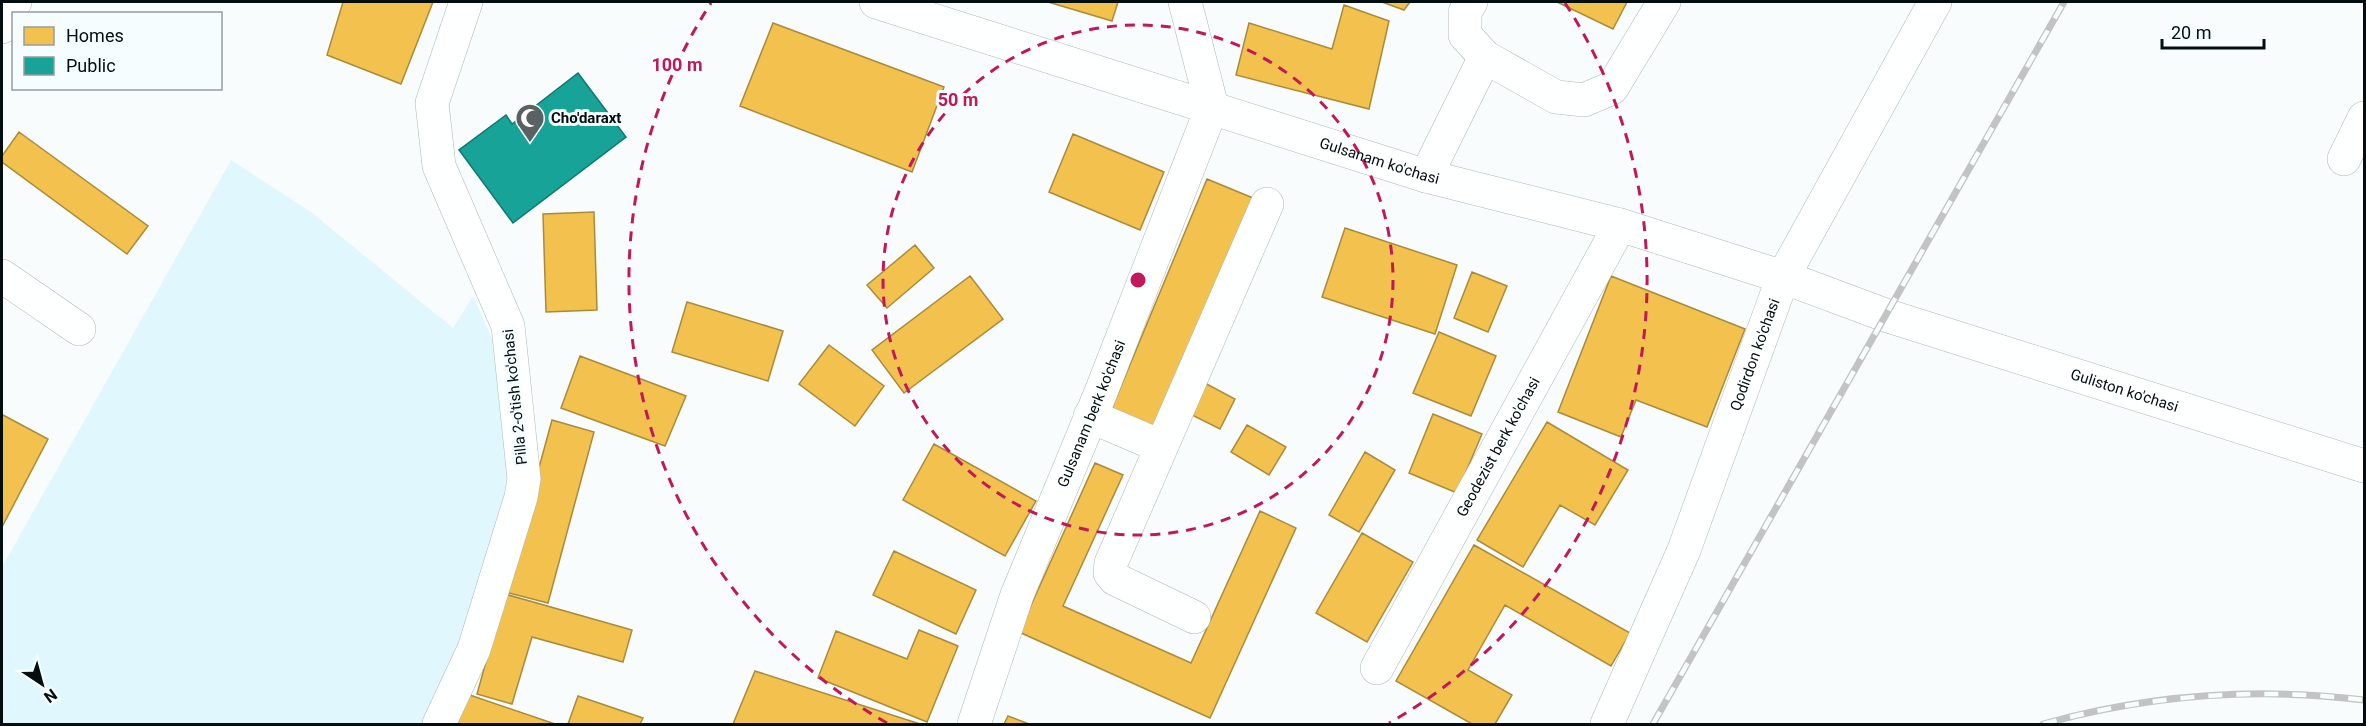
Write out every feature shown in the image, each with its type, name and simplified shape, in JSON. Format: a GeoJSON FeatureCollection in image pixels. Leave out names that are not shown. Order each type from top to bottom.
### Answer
{"type":"FeatureCollection","features":[{"type":"Feature","properties":{"kind":"street"},"geometry":{"type":"LineString","coordinates":[[2,27],[15,2]]}},
{"type":"Feature","properties":{"kind":"street","name":"Pilla 2-o'tish ko'chasi"},"geometry":{"type":"LineString","coordinates":[[439,724],[474,650],[521,497],[524,479],[508,327],[439,166],[432,103],[466,2]]}},
{"type":"Feature","properties":{"kind":"street"},"geometry":{"type":"LineString","coordinates":[[1185,2],[1212,106]]}},
{"type":"Feature","properties":{"kind":"street"},"geometry":{"type":"LineString","coordinates":[[1471,2],[1465,12],[1465,35],[1485,57],[1556,97],[1584,100],[1612,88],[1664,2]]}},
{"type":"Feature","properties":{"kind":"street","name":"Qodirdon ko'chasi"},"geometry":{"type":"LineString","coordinates":[[1607,724],[1684,549],[1783,277],[1935,2]]}},
{"type":"Feature","properties":{"kind":"street","name":"Gulsanam ko'chasi"},"geometry":{"type":"LineString","coordinates":[[889,3],[1426,176],[1620,225],[1783,277],[1885,315]]}},
{"type":"Feature","properties":{"kind":"street"},"geometry":{"type":"LineString","coordinates":[[1426,176],[1485,57]]}},
{"type":"Feature","properties":{"kind":"street","name":"Gulsanam berk ko'chasi"},"geometry":{"type":"LineString","coordinates":[[974,724],[1017,595],[1212,106]]}},
{"type":"Feature","properties":{"kind":"street"},"geometry":{"type":"LineString","coordinates":[[2344,159],[2364,118]]}},
{"type":"Feature","properties":{"kind":"street"},"geometry":{"type":"LineString","coordinates":[[1194,617],[1115,579],[1110,573],[1111,562],[1267,204]]}},
{"type":"Feature","properties":{"kind":"street","name":"Geodezist berk ko'chasi"},"geometry":{"type":"LineString","coordinates":[[1377,668],[1620,225]]}},
{"type":"Feature","properties":{"kind":"street"},"geometry":{"type":"LineString","coordinates":[[2,276],[79,329]]}},
{"type":"Feature","properties":{"kind":"street","name":"Guliston ko'chasi"},"geometry":{"type":"LineString","coordinates":[[1885,315],[2364,466]]}},
{"type":"Feature","properties":{"kind":"street"},"geometry":{"type":"LineString","coordinates":[[1090,416],[1160,446]]}},
{"type":"Feature","properties":{"kind":"shaded area"},"geometry":{"type":"Polygon","coordinates":[[[231,160],[311,212],[453,328],[473,296],[505,367],[510,482],[437,711],[430,724],[2,724],[2,567],[231,160]]]}},
{"type":"Feature","properties":{"kind":"building: Homes"},"geometry":{"type":"Polygon","coordinates":[[[343,2],[433,2],[401,84],[327,55],[343,2]]]}},
{"type":"Feature","properties":{"kind":"building: Homes"},"geometry":{"type":"Polygon","coordinates":[[[1048,2],[1118,2],[1112,21],[1048,2]]]}},
{"type":"Feature","properties":{"kind":"building: Homes"},"geometry":{"type":"Polygon","coordinates":[[[1382,2],[1410,2],[1404,10],[1382,2]]]}},
{"type":"Feature","properties":{"kind":"building: Homes"},"geometry":{"type":"Polygon","coordinates":[[[1557,2],[1627,2],[1613,29],[1557,2]]]}},
{"type":"Feature","properties":{"kind":"building: Homes"},"geometry":{"type":"Polygon","coordinates":[[[1344,5],[1389,21],[1369,109],[1236,75],[1249,23],[1332,49],[1344,5]]]}},
{"type":"Feature","properties":{"kind":"building: Homes"},"geometry":{"type":"Polygon","coordinates":[[[773,23],[944,87],[912,172],[740,106],[773,23]]]}},
{"type":"Feature","properties":{"kind":"building: Homes"},"geometry":{"type":"Polygon","coordinates":[[[19,132],[148,226],[127,254],[2,162],[2,156],[19,132]]]}},
{"type":"Feature","properties":{"kind":"building: Homes"},"geometry":{"type":"Polygon","coordinates":[[[1073,134],[1164,172],[1140,230],[1049,192],[1073,134]]]}},
{"type":"Feature","properties":{"kind":"building: Homes"},"geometry":{"type":"Polygon","coordinates":[[[1207,179],[1253,198],[1158,428],[1112,408],[1207,179]]]}},
{"type":"Feature","properties":{"kind":"building: Homes"},"geometry":{"type":"Polygon","coordinates":[[[594,212],[597,310],[546,312],[543,214],[594,212]]]}},
{"type":"Feature","properties":{"kind":"building: Homes"},"geometry":{"type":"Polygon","coordinates":[[[1345,228],[1457,265],[1435,334],[1322,297],[1345,228]]]}},
{"type":"Feature","properties":{"kind":"building: Homes"},"geometry":{"type":"Polygon","coordinates":[[[915,245],[934,268],[887,308],[867,285],[915,245]]]}},
{"type":"Feature","properties":{"kind":"building: Homes"},"geometry":{"type":"Polygon","coordinates":[[[1472,272],[1507,286],[1488,332],[1454,318],[1472,272]]]}},
{"type":"Feature","properties":{"kind":"building: Homes"},"geometry":{"type":"Polygon","coordinates":[[[970,276],[1003,319],[904,393],[872,350],[970,276]]]}},
{"type":"Feature","properties":{"kind":"building: Homes"},"geometry":{"type":"Polygon","coordinates":[[[1611,276],[1745,329],[1707,427],[1636,400],[1621,437],[1558,412],[1611,276]]]}},
{"type":"Feature","properties":{"kind":"building: Homes"},"geometry":{"type":"Polygon","coordinates":[[[687,302],[783,331],[768,381],[672,352],[687,302]]]}},
{"type":"Feature","properties":{"kind":"building: Homes"},"geometry":{"type":"Polygon","coordinates":[[[1439,332],[1496,356],[1471,416],[1413,393],[1439,332]]]}},
{"type":"Feature","properties":{"kind":"building: Homes"},"geometry":{"type":"Polygon","coordinates":[[[829,345],[884,386],[855,426],[799,384],[829,345]]]}},
{"type":"Feature","properties":{"kind":"building: Homes"},"geometry":{"type":"Polygon","coordinates":[[[580,356],[686,396],[665,446],[561,408],[580,356]]]}},
{"type":"Feature","properties":{"kind":"building: Homes"},"geometry":{"type":"Polygon","coordinates":[[[1201,381],[1235,399],[1220,429],[1186,412],[1201,381]]]}},
{"type":"Feature","properties":{"kind":"building: Homes"},"geometry":{"type":"Polygon","coordinates":[[[1433,414],[1482,434],[1457,493],[1409,473],[1433,414]]]}},
{"type":"Feature","properties":{"kind":"building: Homes"},"geometry":{"type":"Polygon","coordinates":[[[3,415],[48,439],[2,527],[2,417],[3,415]]]}},
{"type":"Feature","properties":{"kind":"building: Homes"},"geometry":{"type":"Polygon","coordinates":[[[552,420],[594,432],[548,603],[505,592],[552,420]]]}},
{"type":"Feature","properties":{"kind":"building: Homes"},"geometry":{"type":"Polygon","coordinates":[[[1547,422],[1628,470],[1595,525],[1560,505],[1523,567],[1477,540],[1547,422]]]}},
{"type":"Feature","properties":{"kind":"building: Homes"},"geometry":{"type":"Polygon","coordinates":[[[1247,425],[1286,447],[1269,475],[1231,452],[1247,425]]]}},
{"type":"Feature","properties":{"kind":"building: Homes"},"geometry":{"type":"Polygon","coordinates":[[[934,444],[1036,501],[1005,556],[903,500],[934,444]]]}},
{"type":"Feature","properties":{"kind":"building: Homes"},"geometry":{"type":"Polygon","coordinates":[[[1365,452],[1395,470],[1359,532],[1329,515],[1365,452]]]}},
{"type":"Feature","properties":{"kind":"building: Homes"},"geometry":{"type":"Polygon","coordinates":[[[1095,463],[1123,475],[1063,606],[1191,663],[1260,511],[1296,528],[1210,718],[1019,632],[1095,463]]]}},
{"type":"Feature","properties":{"kind":"building: Homes"},"geometry":{"type":"Polygon","coordinates":[[[1362,533],[1413,562],[1367,642],[1316,613],[1362,533]]]}},
{"type":"Feature","properties":{"kind":"building: Homes"},"geometry":{"type":"Polygon","coordinates":[[[1474,545],[1630,633],[1611,666],[1505,605],[1468,670],[1512,695],[1495,724],[1472,724],[1396,681],[1474,545]]]}},
{"type":"Feature","properties":{"kind":"building: Homes"},"geometry":{"type":"Polygon","coordinates":[[[894,551],[976,590],[956,634],[873,595],[894,551]]]}},
{"type":"Feature","properties":{"kind":"building: Homes"},"geometry":{"type":"Polygon","coordinates":[[[505,594],[632,630],[623,662],[532,637],[512,704],[477,694],[505,594]]]}},
{"type":"Feature","properties":{"kind":"building: Homes"},"geometry":{"type":"Polygon","coordinates":[[[919,630],[958,646],[927,722],[818,678],[836,631],[907,659],[919,630]]]}},
{"type":"Feature","properties":{"kind":"building: Homes"},"geometry":{"type":"Polygon","coordinates":[[[755,671],[920,724],[733,724],[755,671]]]}},
{"type":"Feature","properties":{"kind":"building: Homes"},"geometry":{"type":"Polygon","coordinates":[[[461,692],[555,724],[450,724],[461,692]]]}},
{"type":"Feature","properties":{"kind":"building: Homes"},"geometry":{"type":"Polygon","coordinates":[[[578,696],[643,718],[640,724],[568,724],[578,696]]]}},
{"type":"Feature","properties":{"kind":"building: Homes"},"geometry":{"type":"Polygon","coordinates":[[[1008,716],[1029,724],[1004,724],[1008,716]]]}},
{"type":"Feature","properties":{"kind":"building: Public"},"geometry":{"type":"Polygon","coordinates":[[[578,73],[626,137],[513,223],[459,150],[506,115],[512,124],[578,73]]]}},
{"type":"Feature","properties":{"kind":"railway"},"geometry":{"type":"LineString","coordinates":[[1653,724],[2064,2]]}},
{"type":"Feature","properties":{"kind":"railway"},"geometry":{"type":"LineString","coordinates":[[2043,724],[2122,706],[2202,696],[2283,694],[2364,700]]}},
{"type":"Feature","properties":{"kind":"place","name":"Cho'daraxt"},"geometry":{"type":"Point","coordinates":[530,144]}}]}
